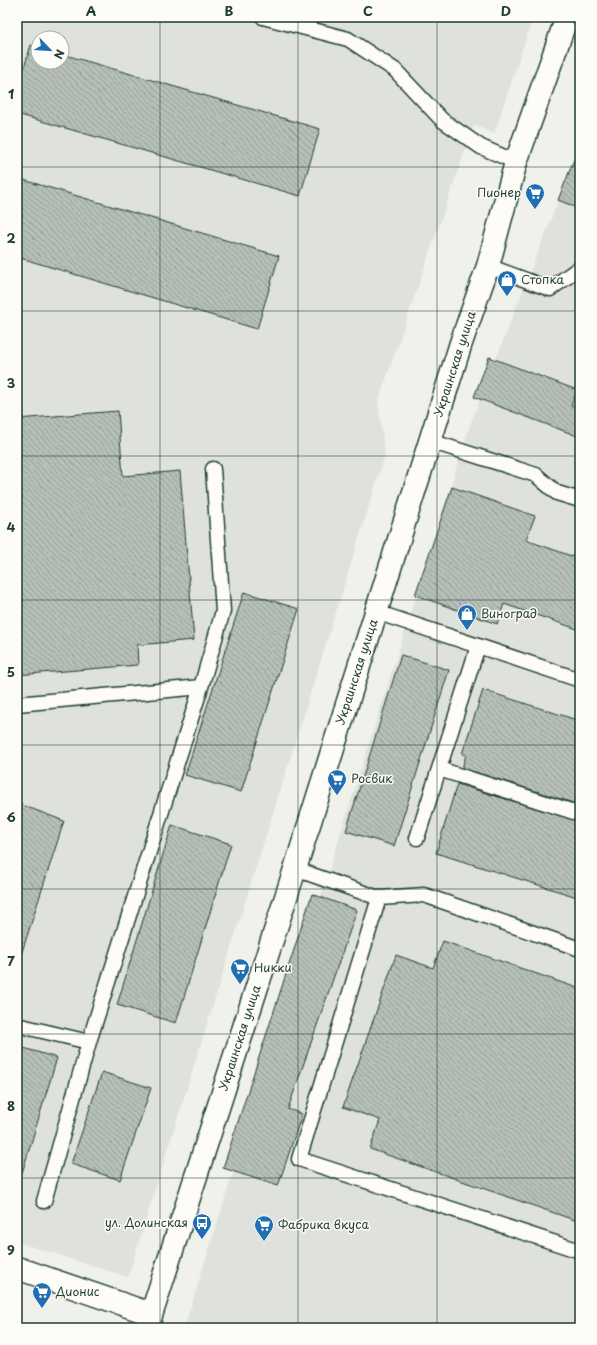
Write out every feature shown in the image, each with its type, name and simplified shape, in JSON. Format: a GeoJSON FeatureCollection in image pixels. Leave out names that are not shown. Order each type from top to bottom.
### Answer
{"type":"FeatureCollection","features":[{"type":"Feature","properties":{"kind":"main road","name":"Украинская улица"},"geometry":{"type":"LineString","coordinates":[[149,1321],[295,869],[461,343],[488,266],[516,162],[567,17]]}},
{"type":"Feature","properties":{"kind":"main road"},"geometry":{"type":"LineString","coordinates":[[17,1268],[149,1321]]}},
{"type":"Feature","properties":{"kind":"lane"},"geometry":{"type":"LineString","coordinates":[[263,17],[348,39],[395,70],[442,120],[481,147],[516,162]]}},
{"type":"Feature","properties":{"kind":"lane"},"geometry":{"type":"LineString","coordinates":[[488,266],[550,289],[580,269]]}},
{"type":"Feature","properties":{"kind":"lane"},"geometry":{"type":"LineString","coordinates":[[430,441],[536,475],[557,493],[580,500]]}},
{"type":"Feature","properties":{"kind":"lane"},"geometry":{"type":"LineString","coordinates":[[44,1201],[89,1042],[201,687],[223,611],[213,469]]}},
{"type":"Feature","properties":{"kind":"lane"},"geometry":{"type":"LineString","coordinates":[[376,612],[580,680]]}},
{"type":"Feature","properties":{"kind":"lane"},"geometry":{"type":"LineString","coordinates":[[417,838],[478,646]]}},
{"type":"Feature","properties":{"kind":"lane"},"geometry":{"type":"LineString","coordinates":[[17,704],[201,687]]}},
{"type":"Feature","properties":{"kind":"lane"},"geometry":{"type":"LineString","coordinates":[[439,769],[580,814]]}},
{"type":"Feature","properties":{"kind":"lane"},"geometry":{"type":"LineString","coordinates":[[295,869],[379,898],[424,895],[580,949]]}},
{"type":"Feature","properties":{"kind":"lane"},"geometry":{"type":"LineString","coordinates":[[379,898],[299,1159],[580,1251]]}},
{"type":"Feature","properties":{"kind":"lane"},"geometry":{"type":"LineString","coordinates":[[17,1025],[89,1042]]}},
{"type":"Feature","properties":{"kind":"shaded area"},"geometry":{"type":"Polygon","coordinates":[[[17,17],[533,17],[494,134],[474,125],[378,402],[385,455],[128,1277],[17,1242],[17,17]]]}},
{"type":"Feature","properties":{"kind":"shaded area"},"geometry":{"type":"Polygon","coordinates":[[[580,145],[580,1328],[184,1328],[470,425],[580,145]]]}},
{"type":"Feature","properties":{"kind":"building"},"geometry":{"type":"Polygon","coordinates":[[[30,48],[30,70],[70,70],[70,56],[320,129],[300,196],[17,114],[17,90],[30,48]]]}},
{"type":"Feature","properties":{"kind":"building"},"geometry":{"type":"Polygon","coordinates":[[[580,147],[580,209],[558,200],[580,147]]]}},
{"type":"Feature","properties":{"kind":"building"},"geometry":{"type":"Polygon","coordinates":[[[17,178],[279,256],[257,329],[17,257],[17,178]]]}},
{"type":"Feature","properties":{"kind":"building"},"geometry":{"type":"Polygon","coordinates":[[[489,357],[577,390],[571,406],[580,406],[580,437],[474,397],[489,357]]]}},
{"type":"Feature","properties":{"kind":"building"},"geometry":{"type":"Polygon","coordinates":[[[118,411],[123,476],[180,471],[194,640],[137,645],[138,665],[17,675],[17,419],[118,411]]]}},
{"type":"Feature","properties":{"kind":"building"},"geometry":{"type":"Polygon","coordinates":[[[452,487],[535,516],[526,540],[580,559],[580,630],[504,604],[497,624],[415,595],[452,487]]]}},
{"type":"Feature","properties":{"kind":"building"},"geometry":{"type":"Polygon","coordinates":[[[244,592],[299,609],[241,792],[185,775],[244,592]]]}},
{"type":"Feature","properties":{"kind":"building"},"geometry":{"type":"Polygon","coordinates":[[[401,655],[449,670],[394,846],[346,831],[401,655]]]}},
{"type":"Feature","properties":{"kind":"building"},"geometry":{"type":"Polygon","coordinates":[[[483,690],[580,721],[580,805],[462,768],[466,755],[462,754],[483,690]]]}},
{"type":"Feature","properties":{"kind":"building"},"geometry":{"type":"Polygon","coordinates":[[[457,784],[580,822],[580,898],[436,853],[457,784]]]}},
{"type":"Feature","properties":{"kind":"building"},"geometry":{"type":"Polygon","coordinates":[[[17,803],[64,821],[21,955],[17,955],[17,803]]]}},
{"type":"Feature","properties":{"kind":"building"},"geometry":{"type":"Polygon","coordinates":[[[172,825],[231,844],[176,1023],[117,1005],[172,825]]]}},
{"type":"Feature","properties":{"kind":"building"},"geometry":{"type":"Polygon","coordinates":[[[312,894],[357,910],[288,1109],[302,1114],[278,1186],[223,1168],[312,894]]]}},
{"type":"Feature","properties":{"kind":"building"},"geometry":{"type":"Polygon","coordinates":[[[443,941],[580,989],[580,1222],[370,1149],[380,1120],[343,1107],[396,955],[433,968],[443,941]]]}},
{"type":"Feature","properties":{"kind":"building"},"geometry":{"type":"Polygon","coordinates":[[[17,1046],[57,1058],[22,1173],[17,1172],[17,1046]]]}},
{"type":"Feature","properties":{"kind":"building"},"geometry":{"type":"Polygon","coordinates":[[[102,1072],[151,1088],[120,1180],[71,1164],[102,1072]]]}},
{"type":"Feature","properties":{"kind":"railway"},"geometry":{"type":"LineString","coordinates":[[567,17],[580,26]]}},
{"type":"Feature","properties":{"kind":"place","name":"Пионер"},"geometry":{"type":"Point","coordinates":[535,210]}},
{"type":"Feature","properties":{"kind":"place","name":"Стопка"},"geometry":{"type":"Point","coordinates":[507,297]}},
{"type":"Feature","properties":{"kind":"place","name":"Виноград"},"geometry":{"type":"Point","coordinates":[467,631]}},
{"type":"Feature","properties":{"kind":"place","name":"Росвик"},"geometry":{"type":"Point","coordinates":[337,796]}},
{"type":"Feature","properties":{"kind":"place","name":"Никки"},"geometry":{"type":"Point","coordinates":[240,985]}},
{"type":"Feature","properties":{"kind":"place","name":"ул. Долинская"},"geometry":{"type":"Point","coordinates":[202,1240]}},
{"type":"Feature","properties":{"kind":"place","name":"Фабрика вкуса"},"geometry":{"type":"Point","coordinates":[264,1242]}},
{"type":"Feature","properties":{"kind":"place","name":"Дионис"},"geometry":{"type":"Point","coordinates":[42,1309]}}]}
